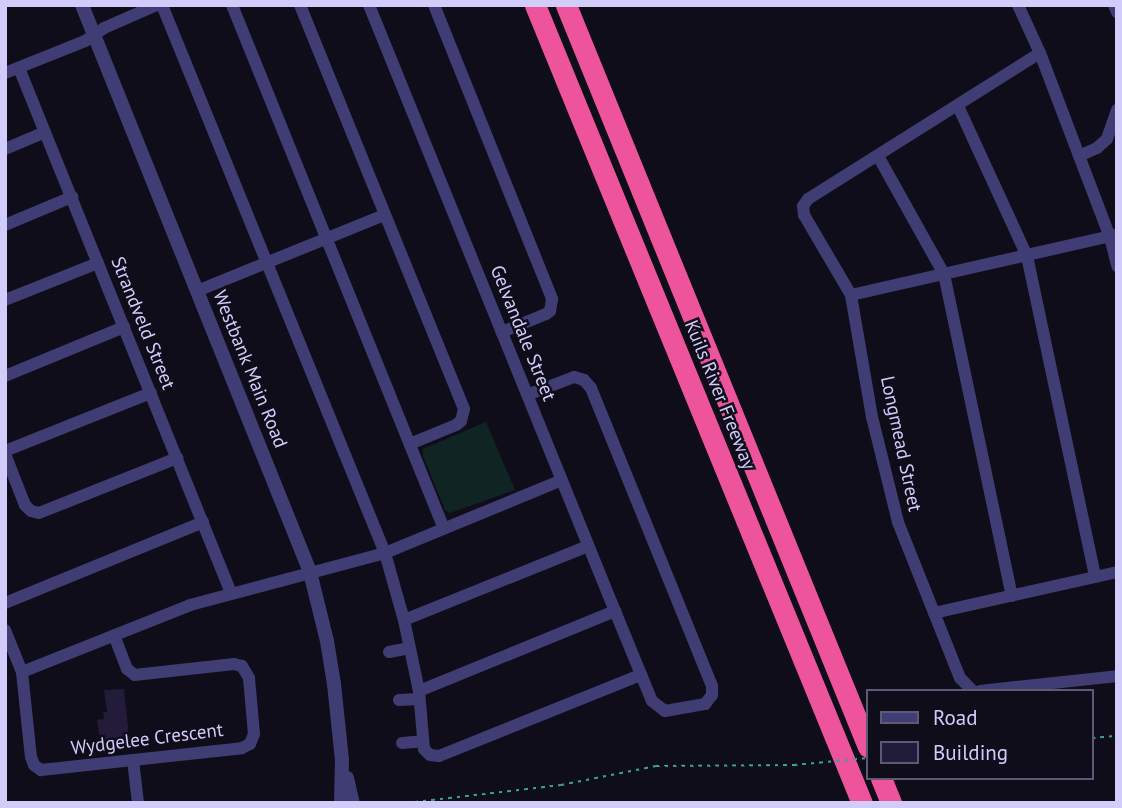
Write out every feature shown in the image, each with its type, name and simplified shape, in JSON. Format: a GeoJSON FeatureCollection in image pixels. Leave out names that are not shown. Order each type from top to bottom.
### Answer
{"type":"FeatureCollection","features":[{"type":"Feature","properties":{"kind":"highway","name":"Kuils River Freeway"},"geometry":{"type":"LineString","coordinates":[[535,5],[863,803]]}},
{"type":"Feature","properties":{"kind":"highway","name":"Kuils River Freeway"},"geometry":{"type":"LineString","coordinates":[[566,5],[866,742]]}},
{"type":"Feature","properties":{"kind":"highway"},"geometry":{"type":"LineString","coordinates":[[882,780],[891,803]]}},
{"type":"Feature","properties":{"kind":"street","name":"Westbank Main Road"},"geometry":{"type":"LineString","coordinates":[[82,5],[310,572],[327,640],[342,760],[353,803]]}},
{"type":"Feature","properties":{"kind":"street"},"geometry":{"type":"LineString","coordinates":[[5,73],[85,41],[160,5],[385,553],[410,648],[419,695],[423,741],[427,752],[439,756],[641,675]]}},
{"type":"Feature","properties":{"kind":"street"},"geometry":{"type":"LineString","coordinates":[[232,5],[443,529]]}},
{"type":"Feature","properties":{"kind":"street"},"geometry":{"type":"LineString","coordinates":[[300,5],[464,410],[461,421],[456,425],[410,444]]}},
{"type":"Feature","properties":{"kind":"street","name":"Gelvandale Street"},"geometry":{"type":"LineString","coordinates":[[369,5],[588,546],[653,704],[662,710],[701,705],[712,695],[712,686],[588,384],[579,378],[569,377],[527,395]]}},
{"type":"Feature","properties":{"kind":"street"},"geometry":{"type":"LineString","coordinates":[[434,5],[492,143],[552,299],[550,310],[546,314],[502,332]]}},
{"type":"Feature","properties":{"kind":"street"},"geometry":{"type":"LineString","coordinates":[[1018,5],[1113,236],[1117,267]]}},
{"type":"Feature","properties":{"kind":"street"},"geometry":{"type":"LineString","coordinates":[[1114,5],[1117,12]]}},
{"type":"Feature","properties":{"kind":"street"},"geometry":{"type":"LineString","coordinates":[[1012,596],[944,274],[878,156],[1040,53]]}},
{"type":"Feature","properties":{"kind":"street","name":"Strandveld Street"},"geometry":{"type":"LineString","coordinates":[[19,68],[232,593]]}},
{"type":"Feature","properties":{"kind":"street"},"geometry":{"type":"LineString","coordinates":[[958,106],[1027,256],[1095,577]]}},
{"type":"Feature","properties":{"kind":"street"},"geometry":{"type":"LineString","coordinates":[[1079,156],[1097,148],[1107,139],[1117,110]]}},
{"type":"Feature","properties":{"kind":"street"},"geometry":{"type":"LineString","coordinates":[[5,149],[45,132]]}},
{"type":"Feature","properties":{"kind":"street","name":"Longmead Street"},"geometry":{"type":"LineString","coordinates":[[878,156],[808,199],[803,206],[804,215],[851,295],[872,417],[898,522],[960,678],[973,689]]}},
{"type":"Feature","properties":{"kind":"street"},"geometry":{"type":"LineString","coordinates":[[5,225],[72,197]]}},
{"type":"Feature","properties":{"kind":"street"},"geometry":{"type":"LineString","coordinates":[[197,291],[384,215]]}},
{"type":"Feature","properties":{"kind":"street"},"geometry":{"type":"LineString","coordinates":[[851,295],[1113,236]]}},
{"type":"Feature","properties":{"kind":"street"},"geometry":{"type":"LineString","coordinates":[[5,300],[98,263]]}},
{"type":"Feature","properties":{"kind":"street"},"geometry":{"type":"LineString","coordinates":[[5,376],[124,327]]}},
{"type":"Feature","properties":{"kind":"street"},"geometry":{"type":"LineString","coordinates":[[150,393],[5,453],[25,505],[31,511],[39,513],[177,458]]}},
{"type":"Feature","properties":{"kind":"street"},"geometry":{"type":"LineString","coordinates":[[5,630],[22,672],[190,605],[385,553],[562,480]]}},
{"type":"Feature","properties":{"kind":"street"},"geometry":{"type":"LineString","coordinates":[[5,603],[203,522]]}},
{"type":"Feature","properties":{"kind":"street"},"geometry":{"type":"LineString","coordinates":[[404,620],[588,546]]}},
{"type":"Feature","properties":{"kind":"street"},"geometry":{"type":"LineString","coordinates":[[934,613],[1117,572]]}},
{"type":"Feature","properties":{"kind":"street"},"geometry":{"type":"LineString","coordinates":[[399,700],[419,695],[615,611]]}},
{"type":"Feature","properties":{"kind":"street","name":"Wydgelee Crescent"},"geometry":{"type":"LineString","coordinates":[[22,672],[31,757],[37,768],[46,771],[247,746],[254,734],[246,669],[234,664],[135,675],[127,668],[114,635]]}},
{"type":"Feature","properties":{"kind":"street"},"geometry":{"type":"LineString","coordinates":[[389,652],[410,648]]}},
{"type":"Feature","properties":{"kind":"street"},"geometry":{"type":"LineString","coordinates":[[984,689],[1117,676]]}},
{"type":"Feature","properties":{"kind":"street"},"geometry":{"type":"LineString","coordinates":[[402,743],[423,741]]}},
{"type":"Feature","properties":{"kind":"street","name":"Westbank Main Road"},"geometry":{"type":"LineString","coordinates":[[341,803],[342,760]]}},
{"type":"Feature","properties":{"kind":"street"},"geometry":{"type":"LineString","coordinates":[[133,761],[138,803]]}},
{"type":"Feature","properties":{"kind":"path"},"geometry":{"type":"LineString","coordinates":[[1094,738],[1117,736]]}},
{"type":"Feature","properties":{"kind":"path"},"geometry":{"type":"LineString","coordinates":[[406,803],[561,785],[656,766],[794,765],[866,758]]}},
{"type":"Feature","properties":{"kind":"green space"},"geometry":{"type":"Polygon","coordinates":[[[486,422],[515,490],[450,513],[445,510],[423,456],[423,449],[486,422]]]}},
{"type":"Feature","properties":{"kind":"building"},"geometry":{"type":"Polygon","coordinates":[[[124,689],[129,737],[100,741],[97,720],[104,719],[103,712],[107,712],[104,690],[124,689]]]}}]}
